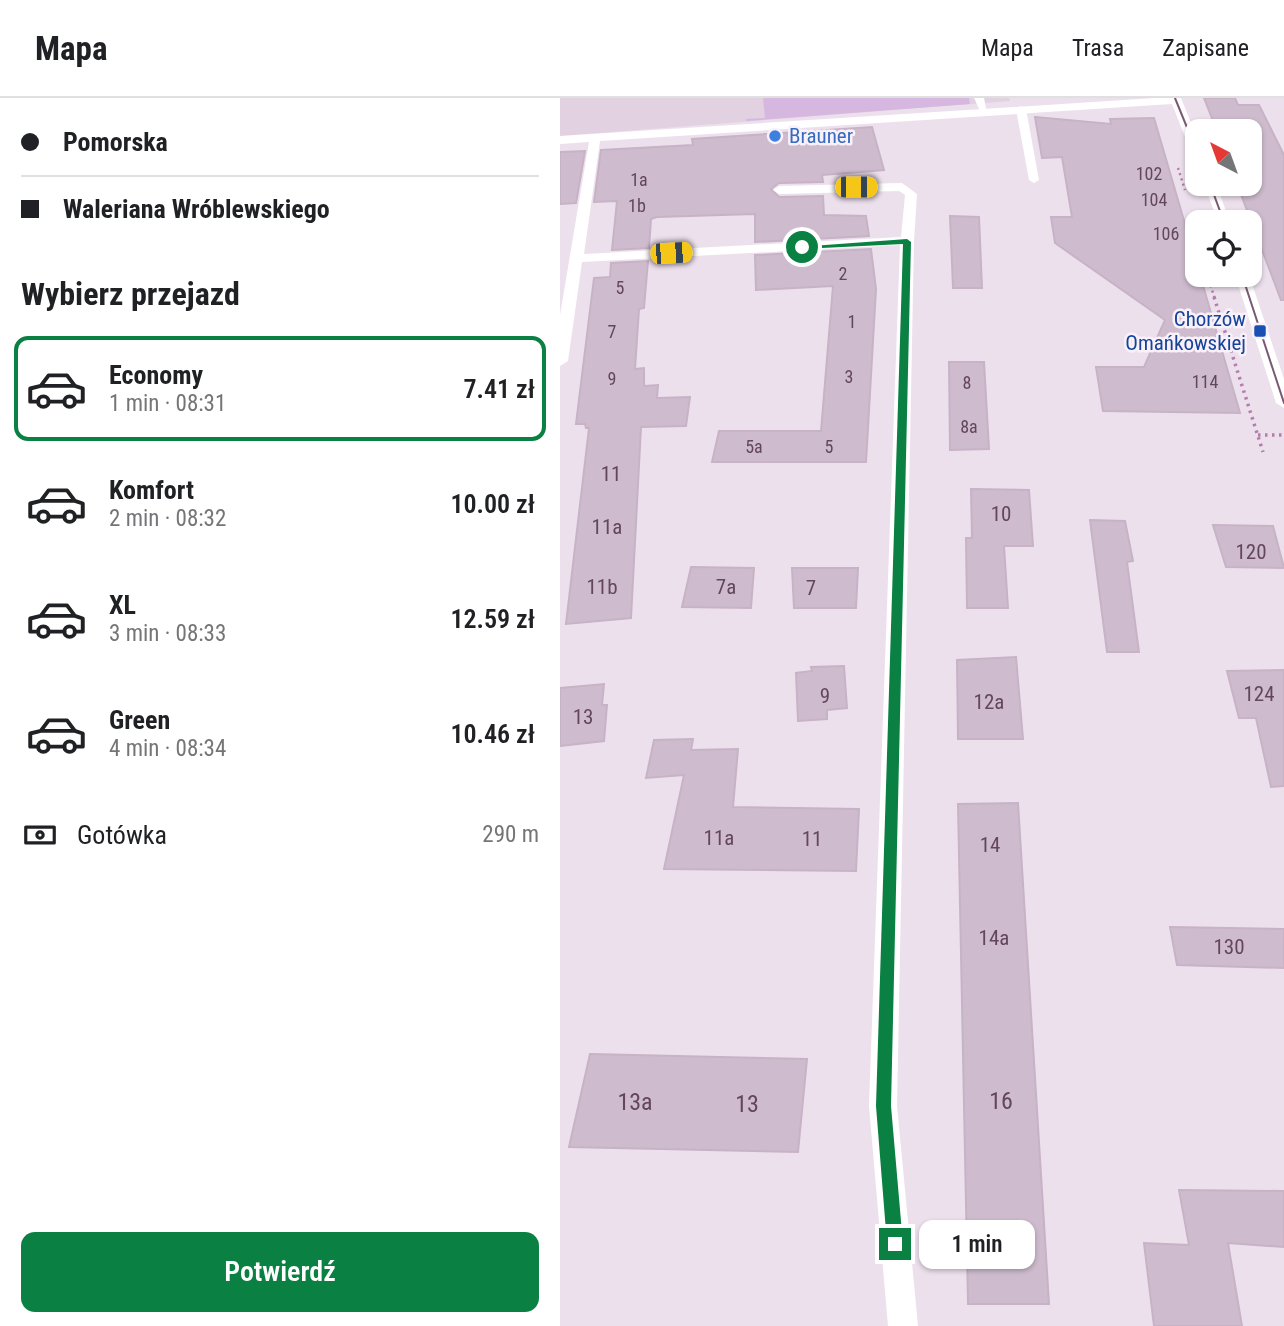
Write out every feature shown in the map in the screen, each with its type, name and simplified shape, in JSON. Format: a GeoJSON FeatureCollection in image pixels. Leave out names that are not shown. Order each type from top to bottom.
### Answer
{"type":"FeatureCollection","features":[{"type":"Feature","properties":{"kind":"street"},"geometry":{"type":"LineString","coordinates":[[560,140],[1175,99],[1185,123]]}},
{"type":"Feature","properties":{"kind":"street"},"geometry":{"type":"LineString","coordinates":[[560,361],[596,138]]}},
{"type":"Feature","properties":{"kind":"street"},"geometry":{"type":"LineString","coordinates":[[779,190],[902,187],[911,194],[907,242],[883,1106],[903,1326]]}},
{"type":"Feature","properties":{"kind":"street"},"geometry":{"type":"LineString","coordinates":[[578,258],[907,242]]}},
{"type":"Feature","properties":{"kind":"street"},"geometry":{"type":"LineString","coordinates":[[1246,287],[1284,403]]}},
{"type":"Feature","properties":{"kind":"lane"},"geometry":{"type":"LineString","coordinates":[[979,98],[984,111]]}},
{"type":"Feature","properties":{"kind":"lane"},"geometry":{"type":"LineString","coordinates":[[1021,108],[1034,180]]}},
{"type":"Feature","properties":{"kind":"path"},"geometry":{"type":"LineString","coordinates":[[1174,158],[1185,192]]}},
{"type":"Feature","properties":{"kind":"path"},"geometry":{"type":"LineString","coordinates":[[1211,287],[1263,452]]}},
{"type":"Feature","properties":{"kind":"path"},"geometry":{"type":"LineString","coordinates":[[1258,435],[1284,435]]}},
{"type":"Feature","properties":{"kind":"shaded area"},"geometry":{"type":"Polygon","coordinates":[[[560,98],[1009,98],[1010,101],[560,136],[560,98]]]}},
{"type":"Feature","properties":{"kind":"shaded area"},"geometry":{"type":"Polygon","coordinates":[[[763,98],[969,98],[970,104],[746,121],[765,118],[763,98]]]}},
{"type":"Feature","properties":{"kind":"building"},"geometry":{"type":"Polygon","coordinates":[[[1204,98],[1235,98],[1238,105],[1259,105],[1284,155],[1284,300],[1281,300],[1262,250],[1262,210],[1247,210],[1242,196],[1262,196],[1262,119],[1212,119],[1204,98]]]}},
{"type":"Feature","properties":{"kind":"building"},"geometry":{"type":"Polygon","coordinates":[[[1035,117],[1111,124],[1110,119],[1154,118],[1185,224],[1185,287],[1203,287],[1240,413],[1103,411],[1096,367],[1144,367],[1165,320],[1055,243],[1051,217],[1072,217],[1062,157],[1042,158],[1035,117]]]}},
{"type":"Feature","properties":{"kind":"building"},"geometry":{"type":"Polygon","coordinates":[[[872,127],[884,170],[822,175],[823,182],[779,183],[771,189],[779,197],[823,196],[824,215],[866,216],[869,236],[755,242],[755,214],[657,217],[651,219],[649,248],[612,250],[617,201],[594,202],[601,150],[693,145],[692,139],[872,127]]]}},
{"type":"Feature","properties":{"kind":"building"},"geometry":{"type":"Polygon","coordinates":[[[585,151],[576,203],[560,204],[560,152],[585,151]]]}},
{"type":"Feature","properties":{"kind":"building"},"geometry":{"type":"Polygon","coordinates":[[[950,216],[979,217],[982,288],[953,288],[950,216]]]}},
{"type":"Feature","properties":{"kind":"building"},"geometry":{"type":"Polygon","coordinates":[[[871,249],[876,289],[866,462],[712,462],[719,431],[821,431],[833,286],[756,290],[755,255],[871,249]]]}},
{"type":"Feature","properties":{"kind":"building"},"geometry":{"type":"Polygon","coordinates":[[[648,261],[644,308],[639,309],[635,369],[644,368],[644,386],[658,385],[657,398],[690,397],[686,426],[641,427],[631,618],[566,624],[589,428],[586,428],[585,424],[576,424],[594,278],[610,277],[611,263],[648,261]]]}},
{"type":"Feature","properties":{"kind":"building"},"geometry":{"type":"Polygon","coordinates":[[[949,362],[984,362],[989,449],[950,450],[949,362]]]}},
{"type":"Feature","properties":{"kind":"building"},"geometry":{"type":"Polygon","coordinates":[[[971,489],[1029,490],[1033,546],[1004,546],[1008,608],[967,608],[966,538],[972,538],[971,489]]]}},
{"type":"Feature","properties":{"kind":"building"},"geometry":{"type":"Polygon","coordinates":[[[1090,520],[1125,521],[1133,561],[1127,562],[1139,652],[1107,652],[1090,520]]]}},
{"type":"Feature","properties":{"kind":"building"},"geometry":{"type":"Polygon","coordinates":[[[1213,525],[1273,526],[1284,568],[1226,567],[1213,525]]]}},
{"type":"Feature","properties":{"kind":"building"},"geometry":{"type":"Polygon","coordinates":[[[691,567],[754,568],[751,608],[682,607],[691,567]]]}},
{"type":"Feature","properties":{"kind":"building"},"geometry":{"type":"Polygon","coordinates":[[[792,568],[858,568],[856,608],[794,608],[792,568]]]}},
{"type":"Feature","properties":{"kind":"building"},"geometry":{"type":"Polygon","coordinates":[[[1016,657],[1023,739],[958,739],[957,660],[1016,657]]]}},
{"type":"Feature","properties":{"kind":"building"},"geometry":{"type":"Polygon","coordinates":[[[844,666],[847,708],[827,710],[827,719],[798,721],[796,673],[812,671],[811,667],[844,666]]]}},
{"type":"Feature","properties":{"kind":"building"},"geometry":{"type":"Polygon","coordinates":[[[1284,670],[1284,786],[1271,787],[1256,718],[1239,718],[1227,671],[1284,670]]]}},
{"type":"Feature","properties":{"kind":"building"},"geometry":{"type":"Polygon","coordinates":[[[604,684],[602,705],[607,705],[604,741],[560,746],[560,688],[604,684]]]}},
{"type":"Feature","properties":{"kind":"building"},"geometry":{"type":"Polygon","coordinates":[[[693,739],[691,750],[738,749],[733,807],[859,809],[856,871],[664,869],[684,775],[646,778],[654,740],[693,739]]]}},
{"type":"Feature","properties":{"kind":"building"},"geometry":{"type":"Polygon","coordinates":[[[1018,803],[1049,1304],[968,1304],[958,804],[1018,803]]]}},
{"type":"Feature","properties":{"kind":"building"},"geometry":{"type":"Polygon","coordinates":[[[1170,927],[1284,929],[1284,968],[1177,965],[1170,927]]]}},
{"type":"Feature","properties":{"kind":"building"},"geometry":{"type":"Polygon","coordinates":[[[590,1054],[807,1059],[798,1152],[569,1147],[590,1054]]]}},
{"type":"Feature","properties":{"kind":"building"},"geometry":{"type":"Polygon","coordinates":[[[1179,1190],[1284,1191],[1284,1247],[1228,1243],[1242,1326],[1154,1326],[1144,1243],[1189,1245],[1179,1190]]]}},
{"type":"Feature","properties":{"kind":"tram line"},"geometry":{"type":"LineString","coordinates":[[1175,98],[1185,123]]}},
{"type":"Feature","properties":{"kind":"tram line"},"geometry":{"type":"LineString","coordinates":[[1214,196],[1220,210]]}},
{"type":"Feature","properties":{"kind":"tram line"},"geometry":{"type":"LineString","coordinates":[[1246,287],[1284,403]]}},
{"type":"Feature","properties":{"kind":"place","name":"Brauner"},"geometry":{"type":"Point","coordinates":[775,136]}},
{"type":"Feature","properties":{"kind":"place","name":"Chorzów Omańkowskiej"},"geometry":{"type":"Point","coordinates":[1260,331]}},
{"type":"Feature","properties":{"kind":"route"},"geometry":{"type":"LineString","coordinates":[[802,247],[907,242],[883,1106],[895,1244]]}}]}
